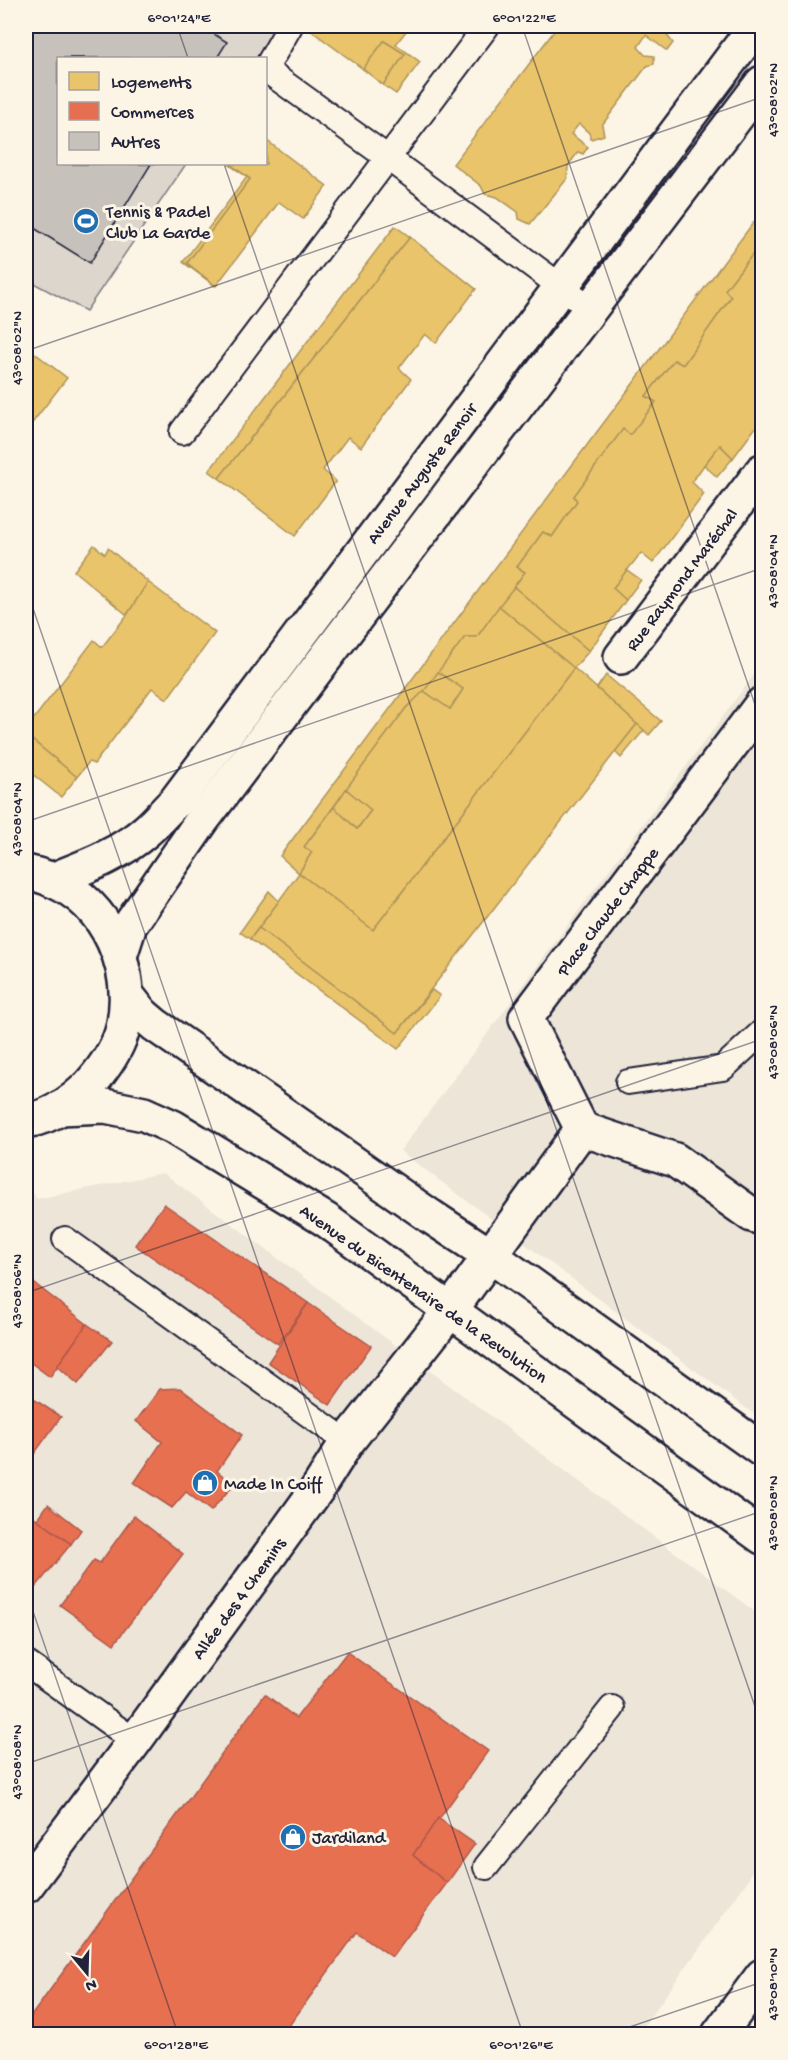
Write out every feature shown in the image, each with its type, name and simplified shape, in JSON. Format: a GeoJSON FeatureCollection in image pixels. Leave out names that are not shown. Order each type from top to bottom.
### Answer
{"type":"FeatureCollection","features":[{"type":"Feature","properties":{"kind":"street","name":"Avenue Auguste Renoir"},"geometry":{"type":"LineString","coordinates":[[39,876],[88,866],[111,855],[146,831],[176,801],[756,26]]}},
{"type":"Feature","properties":{"kind":"street","name":"Avenue Auguste Renoir"},"geometry":{"type":"LineString","coordinates":[[120,956],[130,925],[203,819],[762,83]]}},
{"type":"Feature","properties":{"kind":"street","name":"Rue Raymond Maréchal"},"geometry":{"type":"LineString","coordinates":[[621,657],[762,471]]}},
{"type":"Feature","properties":{"kind":"street","name":"Place Claude Chappe"},"geometry":{"type":"LineString","coordinates":[[582,1129],[526,1018],[762,704]]}},
{"type":"Feature","properties":{"kind":"street"},"geometry":{"type":"LineString","coordinates":[[26,1121],[60,1108],[88,1089],[109,1061],[123,1029],[127,995],[120,956],[110,932],[94,911],[74,893],[39,876]]}},
{"type":"Feature","properties":{"kind":"street"},"geometry":{"type":"LineString","coordinates":[[127,995],[142,1014],[155,1025],[491,1256],[762,1450]]}},
{"type":"Feature","properties":{"kind":"street","name":"Avenue du Bicentenaire de la Revolution"},"geometry":{"type":"LineString","coordinates":[[60,1108],[105,1106],[144,1114],[173,1127],[326,1220],[762,1538]]}},
{"type":"Feature","properties":{"kind":"street"},"geometry":{"type":"LineString","coordinates":[[491,1256],[582,1129],[675,1160],[752,1215],[762,1218]]}},
{"type":"Feature","properties":{"kind":"street","name":"Allée des 4 Chemins"},"geometry":{"type":"LineString","coordinates":[[26,1886],[135,1741],[318,1488],[347,1442],[491,1256]]}},
{"type":"Feature","properties":{"kind":"street"},"geometry":{"type":"LineString","coordinates":[[719,2034],[762,1976]]}},
{"type":"Feature","properties":{"kind":"lane"},"geometry":{"type":"LineString","coordinates":[[267,67],[290,26]]}},
{"type":"Feature","properties":{"kind":"lane"},"geometry":{"type":"LineString","coordinates":[[182,432],[487,26]]}},
{"type":"Feature","properties":{"kind":"lane"},"geometry":{"type":"LineString","coordinates":[[267,70],[591,309]]}},
{"type":"Feature","properties":{"kind":"lane"},"geometry":{"type":"LineString","coordinates":[[628,1082],[723,1068],[762,1032]]}},
{"type":"Feature","properties":{"kind":"lane"},"geometry":{"type":"LineString","coordinates":[[65,1239],[347,1442]]}},
{"type":"Feature","properties":{"kind":"lane"},"geometry":{"type":"LineString","coordinates":[[26,1663],[135,1741]]}},
{"type":"Feature","properties":{"kind":"lane"},"geometry":{"type":"LineString","coordinates":[[486,1867],[612,1708]]}},
{"type":"Feature","properties":{"kind":"shaded area","name":"Tennis & Padel Club La Garde"},"geometry":{"type":"Polygon","coordinates":[[[26,26],[280,26],[258,57],[57,57],[57,165],[185,165],[86,311],[26,279],[26,26]]]}},
{"type":"Feature","properties":{"kind":"shaded area"},"geometry":{"type":"Polygon","coordinates":[[[762,664],[762,1420],[400,1151],[762,664]]]}},
{"type":"Feature","properties":{"kind":"shaded area"},"geometry":{"type":"Polygon","coordinates":[[[163,1173],[762,1617],[762,1851],[748,1880],[638,2034],[26,2034],[26,1184],[37,1199],[163,1173]]]}},
{"type":"Feature","properties":{"kind":"building: Logements"},"geometry":{"type":"Polygon","coordinates":[[[311,26],[410,26],[396,44],[420,62],[396,94],[383,85],[405,54],[384,41],[363,69],[309,29],[311,26]]]}},
{"type":"Feature","properties":{"kind":"building: Logements"},"geometry":{"type":"Polygon","coordinates":[[[558,26],[676,26],[666,34],[673,43],[667,51],[646,35],[638,47],[645,55],[654,56],[654,64],[647,66],[602,125],[604,135],[591,139],[589,133],[579,124],[571,134],[588,147],[583,154],[578,152],[568,166],[567,179],[530,224],[519,219],[518,212],[497,197],[485,194],[481,186],[453,164],[558,26]]]}},
{"type":"Feature","properties":{"kind":"building: Logements"},"geometry":{"type":"Polygon","coordinates":[[[384,41],[405,54],[383,85],[363,69],[384,41]]]}},
{"type":"Feature","properties":{"kind":"building: Logements"},"geometry":{"type":"Polygon","coordinates":[[[267,141],[327,186],[303,219],[279,202],[216,286],[187,263],[250,179],[231,165],[267,165],[267,141]]]}},
{"type":"Feature","properties":{"kind":"building: Logements"},"geometry":{"type":"Polygon","coordinates":[[[229,165],[250,179],[187,263],[215,286],[183,262],[247,177],[229,165]]]}},
{"type":"Feature","properties":{"kind":"building: Logements"},"geometry":{"type":"Polygon","coordinates":[[[762,211],[762,259],[760,262],[752,255],[725,290],[731,297],[683,365],[674,360],[646,396],[656,402],[630,435],[623,429],[574,496],[577,501],[552,537],[543,532],[517,567],[525,572],[477,637],[465,637],[427,689],[406,708],[304,847],[312,852],[299,873],[280,856],[762,211]]]}},
{"type":"Feature","properties":{"kind":"building: Logements"},"geometry":{"type":"Polygon","coordinates":[[[395,226],[410,237],[219,478],[209,471],[395,226]]]}},
{"type":"Feature","properties":{"kind":"building: Logements"},"geometry":{"type":"Polygon","coordinates":[[[410,237],[476,289],[436,343],[425,334],[399,368],[411,379],[361,447],[348,437],[323,470],[336,481],[295,536],[219,478],[410,237]]]}},
{"type":"Feature","properties":{"kind":"building: Logements"},"geometry":{"type":"Polygon","coordinates":[[[752,255],[760,262],[762,259],[762,419],[733,458],[720,445],[704,465],[692,482],[704,494],[653,563],[641,553],[613,588],[626,600],[589,651],[514,587],[525,572],[517,567],[543,532],[552,537],[577,501],[574,496],[623,429],[630,435],[656,402],[646,396],[674,360],[683,365],[731,297],[725,290],[752,255]]]}},
{"type":"Feature","properties":{"kind":"building: Logements"},"geometry":{"type":"Polygon","coordinates":[[[27,347],[67,378],[26,431],[26,349],[27,347]]]}},
{"type":"Feature","properties":{"kind":"building: Logements"},"geometry":{"type":"Polygon","coordinates":[[[720,445],[733,458],[717,477],[704,465],[720,445]]]}},
{"type":"Feature","properties":{"kind":"building: Logements"},"geometry":{"type":"Polygon","coordinates":[[[94,545],[105,554],[108,548],[148,582],[127,615],[74,571],[94,545]]]}},
{"type":"Feature","properties":{"kind":"building: Logements"},"geometry":{"type":"Polygon","coordinates":[[[627,570],[641,580],[626,600],[613,588],[627,570]]]}},
{"type":"Feature","properties":{"kind":"building: Logements"},"geometry":{"type":"Polygon","coordinates":[[[148,582],[215,633],[167,699],[152,688],[94,764],[89,762],[77,777],[26,735],[26,729],[94,640],[102,647],[127,615],[148,582]]]}},
{"type":"Feature","properties":{"kind":"building: Logements"},"geometry":{"type":"Polygon","coordinates":[[[514,587],[589,651],[574,668],[499,606],[514,587]]]}},
{"type":"Feature","properties":{"kind":"building: Logements"},"geometry":{"type":"Polygon","coordinates":[[[499,606],[574,668],[373,930],[299,873],[312,852],[304,847],[334,807],[357,829],[371,810],[346,789],[406,708],[424,691],[450,709],[463,689],[438,672],[465,637],[477,637],[499,606]]]}},
{"type":"Feature","properties":{"kind":"building: Logements"},"geometry":{"type":"Polygon","coordinates":[[[574,668],[637,724],[397,1033],[259,928],[299,873],[373,930],[574,668]]]}},
{"type":"Feature","properties":{"kind":"building: Logements"},"geometry":{"type":"Polygon","coordinates":[[[438,672],[463,689],[450,709],[424,691],[438,672]]]}},
{"type":"Feature","properties":{"kind":"building: Logements"},"geometry":{"type":"Polygon","coordinates":[[[606,675],[661,721],[649,735],[597,688],[606,675]]]}},
{"type":"Feature","properties":{"kind":"building: Logements"},"geometry":{"type":"Polygon","coordinates":[[[637,724],[644,730],[621,758],[615,752],[637,724]]]}},
{"type":"Feature","properties":{"kind":"building: Logements"},"geometry":{"type":"Polygon","coordinates":[[[26,735],[77,777],[61,797],[26,769],[26,735]]]}},
{"type":"Feature","properties":{"kind":"building: Logements"},"geometry":{"type":"Polygon","coordinates":[[[346,789],[371,810],[357,829],[334,807],[346,789]]]}},
{"type":"Feature","properties":{"kind":"building: Logements"},"geometry":{"type":"Polygon","coordinates":[[[269,891],[279,901],[250,939],[240,932],[269,891]]]}},
{"type":"Feature","properties":{"kind":"building: Logements"},"geometry":{"type":"Polygon","coordinates":[[[259,928],[397,1033],[432,990],[440,996],[398,1049],[250,939],[259,928]]]}},
{"type":"Feature","properties":{"kind":"building: Commerces"},"geometry":{"type":"Polygon","coordinates":[[[164,1204],[308,1303],[278,1344],[135,1245],[164,1204]]]}},
{"type":"Feature","properties":{"kind":"building: Commerces"},"geometry":{"type":"Polygon","coordinates":[[[26,1277],[87,1324],[50,1377],[26,1359],[26,1277]]]}},
{"type":"Feature","properties":{"kind":"building: Commerces"},"geometry":{"type":"Polygon","coordinates":[[[308,1303],[371,1346],[330,1405],[268,1362],[308,1303]]]}},
{"type":"Feature","properties":{"kind":"building: Commerces"},"geometry":{"type":"Polygon","coordinates":[[[87,1324],[112,1341],[78,1384],[57,1366],[87,1324]]]}},
{"type":"Feature","properties":{"kind":"building: Commerces"},"geometry":{"type":"Polygon","coordinates":[[[180,1388],[242,1435],[217,1471],[234,1484],[211,1511],[186,1492],[172,1508],[134,1483],[162,1442],[136,1421],[160,1389],[180,1388]]]}},
{"type":"Feature","properties":{"kind":"building: Commerces"},"geometry":{"type":"Polygon","coordinates":[[[26,1394],[61,1417],[26,1465],[26,1394]]]}},
{"type":"Feature","properties":{"kind":"building: Commerces"},"geometry":{"type":"Polygon","coordinates":[[[48,1504],[81,1530],[71,1544],[37,1520],[48,1504]]]}},
{"type":"Feature","properties":{"kind":"building: Commerces"},"geometry":{"type":"Polygon","coordinates":[[[26,1511],[71,1544],[35,1588],[26,1582],[26,1511]]]}},
{"type":"Feature","properties":{"kind":"building: Commerces"},"geometry":{"type":"Polygon","coordinates":[[[134,1516],[183,1554],[114,1644],[60,1605],[94,1560],[100,1563],[134,1516]]]}},
{"type":"Feature","properties":{"kind":"building: Commerces","name":"Jardiland"},"geometry":{"type":"Polygon","coordinates":[[[347,1652],[488,1751],[413,1855],[447,1883],[392,1957],[357,1932],[283,2034],[26,2034],[26,2023],[265,1694],[296,1718],[347,1652]]]}},
{"type":"Feature","properties":{"kind":"building: Commerces"},"geometry":{"type":"Polygon","coordinates":[[[438,1818],[475,1844],[447,1883],[413,1855],[438,1818]]]}},
{"type":"Feature","properties":{"kind":"building: Autres","name":"Tennis & Padel Club La Garde"},"geometry":{"type":"Polygon","coordinates":[[[26,26],[201,26],[227,42],[218,57],[57,57],[57,165],[150,165],[90,263],[26,223],[26,26]]]}},
{"type":"Feature","properties":{"kind":"place","name":"Tennis & Padel Club La Garde"},"geometry":{"type":"Point","coordinates":[86,221]}},
{"type":"Feature","properties":{"kind":"place","name":"Made In Coiff"},"geometry":{"type":"Point","coordinates":[205,1483]}},
{"type":"Feature","properties":{"kind":"place","name":"Jardiland"},"geometry":{"type":"Point","coordinates":[293,1837]}}]}
